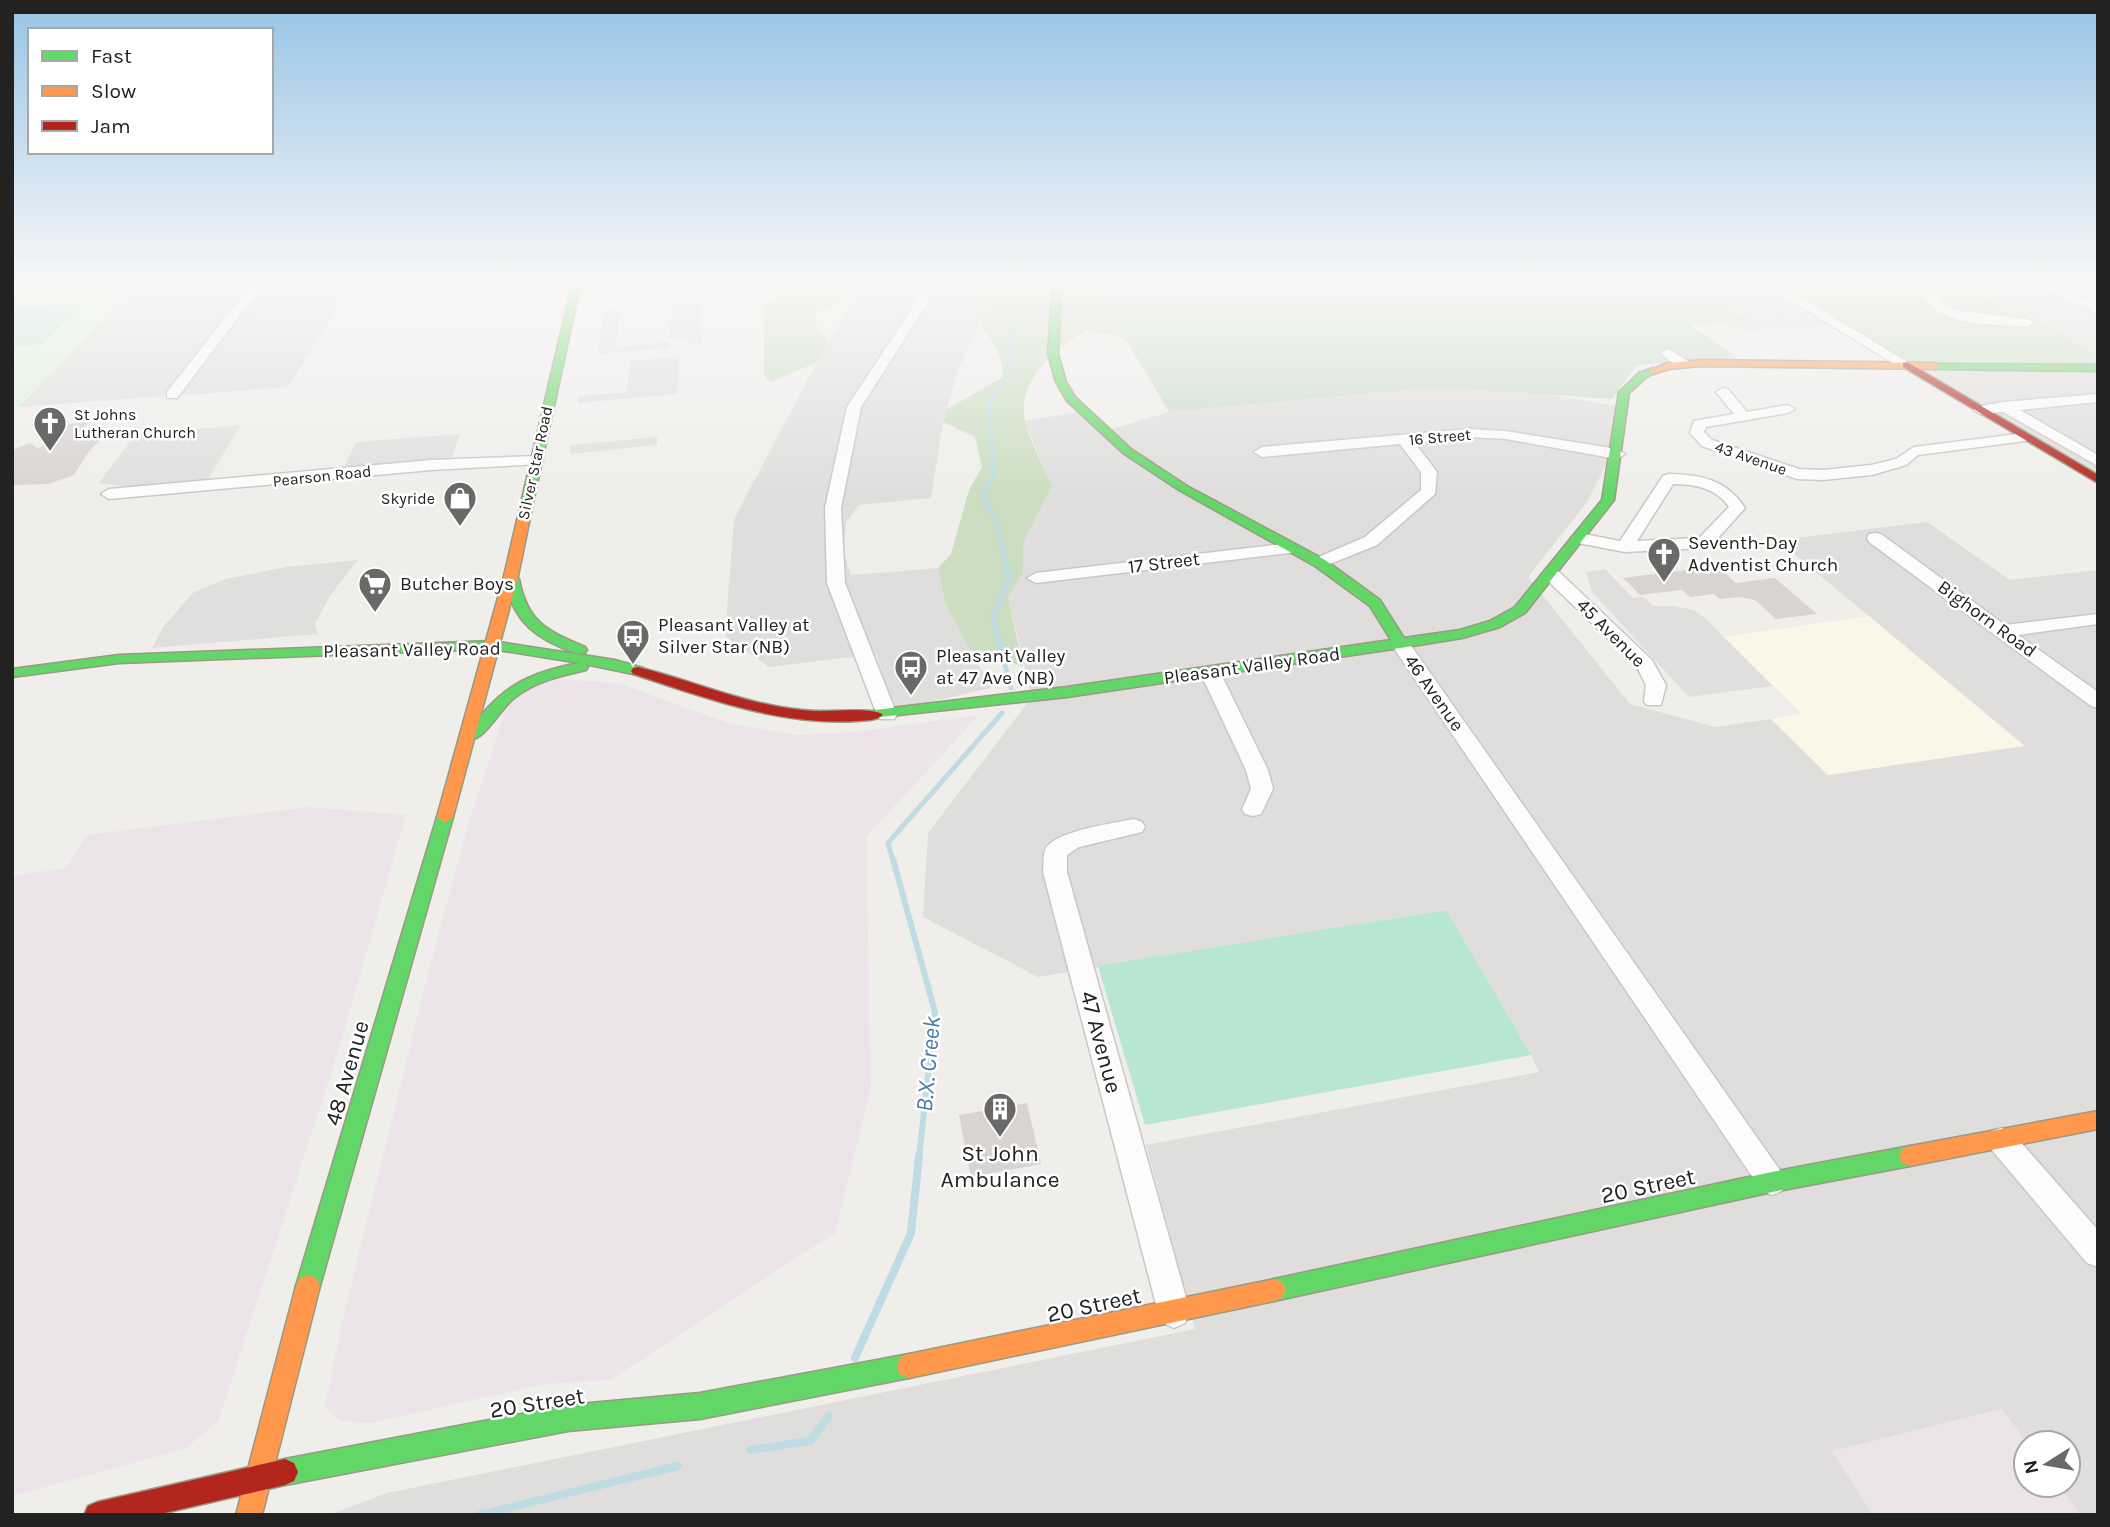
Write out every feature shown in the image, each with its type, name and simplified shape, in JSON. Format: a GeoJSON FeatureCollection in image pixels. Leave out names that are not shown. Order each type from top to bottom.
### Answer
{"type":"FeatureCollection","features":[{"type":"Feature","properties":{"kind":"street"},"geometry":{"type":"LineString","coordinates":[[172,395],[205,352]]}},
{"type":"Feature","properties":{"kind":"street","name":"Silver Star Road"},"geometry":{"type":"LineString","coordinates":[[492,645],[511,576],[560,352]]}},
{"type":"Feature","properties":{"kind":"street"},"geometry":{"type":"LineString","coordinates":[[887,715],[836,583],[833,508],[854,407],[890,352]]}},
{"type":"Feature","properties":{"kind":"street","name":"46 Avenue"},"geometry":{"type":"LineString","coordinates":[[1053,352],[1061,382],[1071,399],[1127,451],[1183,488],[1320,563],[1375,603],[1400,644],[1772,1182]]}},
{"type":"Feature","properties":{"kind":"street"},"geometry":{"type":"LineString","coordinates":[[1884,352],[2098,480]]}},
{"type":"Feature","properties":{"kind":"street"},"geometry":{"type":"LineString","coordinates":[[1668,354],[1683,364]]}},
{"type":"Feature","properties":{"kind":"street","name":"Pleasant Valley Road"},"geometry":{"type":"LineString","coordinates":[[12,673],[119,659],[169,656],[492,645],[615,664],[764,711],[806,717],[887,715],[1210,672],[1462,634],[1495,624],[1520,610],[1608,500],[1617,454],[1624,392],[1643,375],[1683,364],[1904,364],[2098,368]]}},
{"type":"Feature","properties":{"kind":"street","name":"43 Avenue"},"geometry":{"type":"LineString","coordinates":[[1723,392],[1743,416]]}},
{"type":"Feature","properties":{"kind":"street"},"geometry":{"type":"LineString","coordinates":[[1980,410],[2098,398]]}},
{"type":"Feature","properties":{"kind":"street"},"geometry":{"type":"LineString","coordinates":[[2003,406],[2098,462]]}},
{"type":"Feature","properties":{"kind":"street","name":"43 Avenue"},"geometry":{"type":"LineString","coordinates":[[1788,408],[1699,424],[1697,433],[1707,443],[1797,474],[1810,475],[1872,470],[1901,462],[1914,450],[2025,437]]}},
{"type":"Feature","properties":{"kind":"street","name":"16 Street"},"geometry":{"type":"LineString","coordinates":[[1262,452],[1405,441],[1469,433],[1506,435],[1617,454]]}},
{"type":"Feature","properties":{"kind":"street"},"geometry":{"type":"LineString","coordinates":[[1320,563],[1371,541],[1429,491],[1429,472],[1405,441]]}},
{"type":"Feature","properties":{"kind":"street","name":"Pearson Road"},"geometry":{"type":"LineString","coordinates":[[109,495],[432,465],[535,461]]}},
{"type":"Feature","properties":{"kind":"street"},"geometry":{"type":"LineString","coordinates":[[1579,538],[1625,547],[1704,543],[1737,508],[1730,495],[1714,485],[1686,478],[1668,479],[1625,547]]}},
{"type":"Feature","properties":{"kind":"street","name":"Bighorn Road"},"geometry":{"type":"LineString","coordinates":[[1875,538],[2098,702]]}},
{"type":"Feature","properties":{"kind":"street","name":"17 Street"},"geometry":{"type":"LineString","coordinates":[[1036,578],[1291,548]]}},
{"type":"Feature","properties":{"kind":"street","name":"45 Avenue"},"geometry":{"type":"LineString","coordinates":[[1551,574],[1645,664],[1656,685],[1654,701]]}},
{"type":"Feature","properties":{"kind":"street"},"geometry":{"type":"LineString","coordinates":[[511,576],[517,607],[538,629],[569,646],[615,664]]}},
{"type":"Feature","properties":{"kind":"street"},"geometry":{"type":"LineString","coordinates":[[2003,631],[2098,618]]}},
{"type":"Feature","properties":{"kind":"street","name":"48 Avenue"},"geometry":{"type":"LineString","coordinates":[[249,1515],[308,1286],[459,770],[492,645]]}},
{"type":"Feature","properties":{"kind":"street"},"geometry":{"type":"LineString","coordinates":[[459,770],[486,713],[514,687],[565,668],[615,664]]}},
{"type":"Feature","properties":{"kind":"street"},"geometry":{"type":"LineString","coordinates":[[1210,672],[1257,770],[1262,789],[1253,809]]}},
{"type":"Feature","properties":{"kind":"street","name":"47 Avenue"},"geometry":{"type":"LineString","coordinates":[[1134,827],[1072,841],[1056,851],[1055,872],[1174,1312]]}},
{"type":"Feature","properties":{"kind":"street","name":"20 Street"},"geometry":{"type":"LineString","coordinates":[[97,1515],[258,1477],[568,1418],[700,1406],[1174,1312],[1772,1182],[2098,1120]]}},
{"type":"Feature","properties":{"kind":"street"},"geometry":{"type":"LineString","coordinates":[[2001,1140],[2098,1253]]}},
{"type":"Feature","properties":{"kind":"shaded area"},"geometry":{"type":"Polygon","coordinates":[[[71,352],[199,352],[165,396],[19,407],[71,352]]]}},
{"type":"Feature","properties":{"kind":"shaded area"},"geometry":{"type":"Polygon","coordinates":[[[210,352],[310,352],[288,387],[176,396],[210,352]]]}},
{"type":"Feature","properties":{"kind":"shaded area"},"geometry":{"type":"Polygon","coordinates":[[[822,352],[966,352],[959,367],[943,422],[931,498],[859,505],[846,523],[844,553],[851,575],[938,568],[945,602],[991,688],[894,710],[876,654],[769,667],[725,636],[734,519],[822,352]]]}},
{"type":"Feature","properties":{"kind":"shaded area"},"geometry":{"type":"Polygon","coordinates":[[[1957,352],[2098,352],[2098,474],[1914,366],[1957,352]]]}},
{"type":"Feature","properties":{"kind":"shaded area"},"geometry":{"type":"Polygon","coordinates":[[[679,357],[678,394],[578,403],[579,396],[627,392],[630,361],[679,357]]]}},
{"type":"Feature","properties":{"kind":"shaded area"},"geometry":{"type":"Polygon","coordinates":[[[1438,387],[1535,393],[1621,406],[1614,450],[1587,502],[1528,577],[1630,704],[1715,727],[1771,719],[1828,775],[2024,745],[1777,540],[1927,522],[2010,580],[2098,570],[2098,1515],[2080,1515],[2068,1499],[2082,1499],[2082,1429],[2017,1429],[2002,1409],[1833,1451],[1873,1515],[328,1515],[387,1493],[1195,1329],[1146,1145],[1539,1072],[1445,910],[1038,977],[923,917],[928,833],[1032,697],[1008,597],[1023,573],[1023,543],[1052,486],[1024,421],[1078,412],[1101,432],[1169,412],[1438,387]]]}},
{"type":"Feature","properties":{"kind":"shaded area"},"geometry":{"type":"Polygon","coordinates":[[[241,425],[206,482],[136,488],[99,483],[135,435],[241,425]]]}},
{"type":"Feature","properties":{"kind":"shaded area"},"geometry":{"type":"Polygon","coordinates":[[[460,434],[452,457],[344,467],[356,442],[460,434]]]}},
{"type":"Feature","properties":{"kind":"shaded area"},"geometry":{"type":"Polygon","coordinates":[[[657,437],[657,445],[570,454],[571,445],[657,437]]]}},
{"type":"Feature","properties":{"kind":"shaded area"},"geometry":{"type":"Polygon","coordinates":[[[358,560],[330,596],[315,624],[318,634],[152,648],[163,627],[194,592],[226,579],[286,567],[358,560]]]}},
{"type":"Feature","properties":{"kind":"shaded area"},"geometry":{"type":"Polygon","coordinates":[[[1605,569],[1633,598],[1643,597],[1653,606],[1693,610],[1705,618],[1773,686],[1689,697],[1592,592],[1586,572],[1605,569]]]}},
{"type":"Feature","properties":{"kind":"shaded area"},"geometry":{"type":"Polygon","coordinates":[[[1869,616],[2024,746],[1828,775],[1771,719],[1802,714],[1723,637],[1869,616]]]}},
{"type":"Feature","properties":{"kind":"shaded area"},"geometry":{"type":"Polygon","coordinates":[[[554,679],[618,683],[731,724],[795,735],[855,732],[979,715],[866,837],[871,1087],[835,1233],[610,1380],[545,1384],[371,1423],[339,1421],[325,1406],[341,1327],[429,969],[470,818],[504,714],[516,696],[534,685],[554,679]]]}},
{"type":"Feature","properties":{"kind":"shaded area"},"geometry":{"type":"Polygon","coordinates":[[[309,807],[406,815],[336,1058],[218,1422],[184,1449],[12,1496],[12,876],[67,868],[86,835],[309,807]]]}},
{"type":"Feature","properties":{"kind":"shaded area"},"geometry":{"type":"Polygon","coordinates":[[[2002,1409],[2017,1429],[2012,1429],[2012,1499],[2068,1499],[2080,1515],[1873,1515],[1832,1451],[2002,1409]]]}},
{"type":"Feature","properties":{"kind":"green space"},"geometry":{"type":"Polygon","coordinates":[[[12,352],[70,352],[12,412],[12,352]]]}},
{"type":"Feature","properties":{"kind":"green space"},"geometry":{"type":"Polygon","coordinates":[[[764,352],[823,352],[818,362],[770,382],[764,374],[764,352]]]}},
{"type":"Feature","properties":{"kind":"green space"},"geometry":{"type":"Polygon","coordinates":[[[998,352],[1055,352],[1032,379],[1024,407],[1027,429],[1052,486],[1023,543],[1023,573],[1008,597],[1023,666],[970,650],[945,602],[938,568],[951,554],[969,490],[982,467],[975,437],[943,422],[947,409],[1003,377],[998,352]]]}},
{"type":"Feature","properties":{"kind":"green space"},"geometry":{"type":"Polygon","coordinates":[[[1133,352],[1729,352],[1737,358],[1637,365],[1612,399],[1438,387],[1169,412],[1133,352]]]}},
{"type":"Feature","properties":{"kind":"green space"},"geometry":{"type":"Polygon","coordinates":[[[1889,352],[2089,352],[2096,367],[1914,366],[1889,352]]]}},
{"type":"Feature","properties":{"kind":"green space"},"geometry":{"type":"Polygon","coordinates":[[[1446,910],[1531,1055],[1145,1125],[1098,966],[1446,910]]]}},
{"type":"Feature","properties":{"kind":"building","name":"St Johns Lutheran Church"},"geometry":{"type":"Polygon","coordinates":[[[89,422],[76,436],[107,432],[87,454],[74,475],[48,484],[12,485],[12,450],[30,443],[38,448],[50,444],[69,424],[89,422]]]}},
{"type":"Feature","properties":{"kind":"building"},"geometry":{"type":"Polygon","coordinates":[[[1717,566],[1736,583],[1775,578],[1817,614],[1776,619],[1755,600],[1740,597],[1720,599],[1714,594],[1690,597],[1682,590],[1640,595],[1623,578],[1717,566]]]}},
{"type":"Feature","properties":{"kind":"building","name":"St John Ambulance"},"geometry":{"type":"Polygon","coordinates":[[[1027,1103],[1041,1164],[971,1177],[959,1115],[1027,1103]]]}},
{"type":"Feature","properties":{"kind":"waterway","name":"B.X. Creek"},"geometry":{"type":"LineString","coordinates":[[991,434],[989,403],[1006,378],[1009,352]]}},
{"type":"Feature","properties":{"kind":"waterway","name":"B.X. Creek"},"geometry":{"type":"LineString","coordinates":[[991,432],[993,477],[982,496],[998,525],[1009,578],[993,619],[994,624]]}},
{"type":"Feature","properties":{"kind":"waterway","name":"B.X. Creek"},"geometry":{"type":"LineString","coordinates":[[994,622],[1011,688]]}},
{"type":"Feature","properties":{"kind":"waterway","name":"B.X. Creek"},"geometry":{"type":"LineString","coordinates":[[893,861],[888,843],[1002,713]]}},
{"type":"Feature","properties":{"kind":"waterway","name":"B.X. Creek"},"geometry":{"type":"LineString","coordinates":[[893,859],[935,1012],[919,1157]]}},
{"type":"Feature","properties":{"kind":"waterway","name":"B.X. Creek"},"geometry":{"type":"LineString","coordinates":[[855,1358],[911,1233],[919,1156]]}},
{"type":"Feature","properties":{"kind":"waterway","name":"B.X. Creek"},"geometry":{"type":"LineString","coordinates":[[750,1450],[810,1441],[829,1416]]}},
{"type":"Feature","properties":{"kind":"waterway","name":"B.X. Creek"},"geometry":{"type":"LineString","coordinates":[[479,1515],[678,1466]]}},
{"type":"Feature","properties":{"kind":"traffic: fast"},"geometry":{"type":"LineString","coordinates":[[527,503],[561,352]]}},
{"type":"Feature","properties":{"kind":"traffic: fast"},"geometry":{"type":"LineString","coordinates":[[1053,352],[1061,382],[1071,399],[1127,451],[1183,488],[1320,563],[1375,603],[1400,644]]}},
{"type":"Feature","properties":{"kind":"traffic: fast"},"geometry":{"type":"LineString","coordinates":[[1935,366],[2098,368]]}},
{"type":"Feature","properties":{"kind":"traffic: fast"},"geometry":{"type":"LineString","coordinates":[[875,715],[1067,692],[1462,634],[1495,624],[1520,610],[1608,500],[1624,392],[1643,375],[1653,371]]}},
{"type":"Feature","properties":{"kind":"traffic: fast"},"geometry":{"type":"LineString","coordinates":[[512,579],[519,607],[525,617],[543,632],[580,650]]}},
{"type":"Feature","properties":{"kind":"traffic: fast"},"geometry":{"type":"LineString","coordinates":[[12,673],[119,659],[492,645],[615,664],[638,671]]}},
{"type":"Feature","properties":{"kind":"traffic: fast"},"geometry":{"type":"LineString","coordinates":[[476,733],[496,706],[520,687],[548,674],[581,667]]}},
{"type":"Feature","properties":{"kind":"traffic: fast"},"geometry":{"type":"LineString","coordinates":[[308,1286],[445,817]]}},
{"type":"Feature","properties":{"kind":"traffic: fast"},"geometry":{"type":"LineString","coordinates":[[1274,1290],[1772,1182],[1910,1156]]}},
{"type":"Feature","properties":{"kind":"traffic: fast"},"geometry":{"type":"LineString","coordinates":[[285,1472],[568,1418],[700,1406],[909,1366]]}},
{"type":"Feature","properties":{"kind":"traffic: slow"},"geometry":{"type":"LineString","coordinates":[[1653,371],[1668,366],[1701,363],[1935,366]]}},
{"type":"Feature","properties":{"kind":"traffic: slow"},"geometry":{"type":"LineString","coordinates":[[445,817],[511,576],[527,503]]}},
{"type":"Feature","properties":{"kind":"traffic: slow"},"geometry":{"type":"LineString","coordinates":[[1910,1156],[2098,1120]]}},
{"type":"Feature","properties":{"kind":"traffic: slow"},"geometry":{"type":"LineString","coordinates":[[249,1515],[308,1286]]}},
{"type":"Feature","properties":{"kind":"traffic: slow"},"geometry":{"type":"LineString","coordinates":[[909,1366],[1274,1290]]}},
{"type":"Feature","properties":{"kind":"traffic: jam"},"geometry":{"type":"LineString","coordinates":[[1907,365],[2098,480]]}},
{"type":"Feature","properties":{"kind":"traffic: jam"},"geometry":{"type":"LineString","coordinates":[[638,671],[726,699],[783,712],[812,716],[875,715]]}},
{"type":"Feature","properties":{"kind":"traffic: jam"},"geometry":{"type":"LineString","coordinates":[[97,1515],[285,1472]]}},
{"type":"Feature","properties":{"kind":"place","name":"St Johns Lutheran Church"},"geometry":{"type":"Point","coordinates":[50,453]}},
{"type":"Feature","properties":{"kind":"place","name":"Skyride"},"geometry":{"type":"Point","coordinates":[460,528]}},
{"type":"Feature","properties":{"kind":"place","name":"Seventh-Day Adventist Church"},"geometry":{"type":"Point","coordinates":[1664,584]}},
{"type":"Feature","properties":{"kind":"place","name":"Butcher Boys"},"geometry":{"type":"Point","coordinates":[375,614]}},
{"type":"Feature","properties":{"kind":"place","name":"Pleasant Valley at Silver Star (NB)"},"geometry":{"type":"Point","coordinates":[633,666]}},
{"type":"Feature","properties":{"kind":"place","name":"Pleasant Valley at 47 Ave (NB)"},"geometry":{"type":"Point","coordinates":[911,697]}},
{"type":"Feature","properties":{"kind":"place","name":"St John Ambulance"},"geometry":{"type":"Point","coordinates":[1000,1139]}}]}
